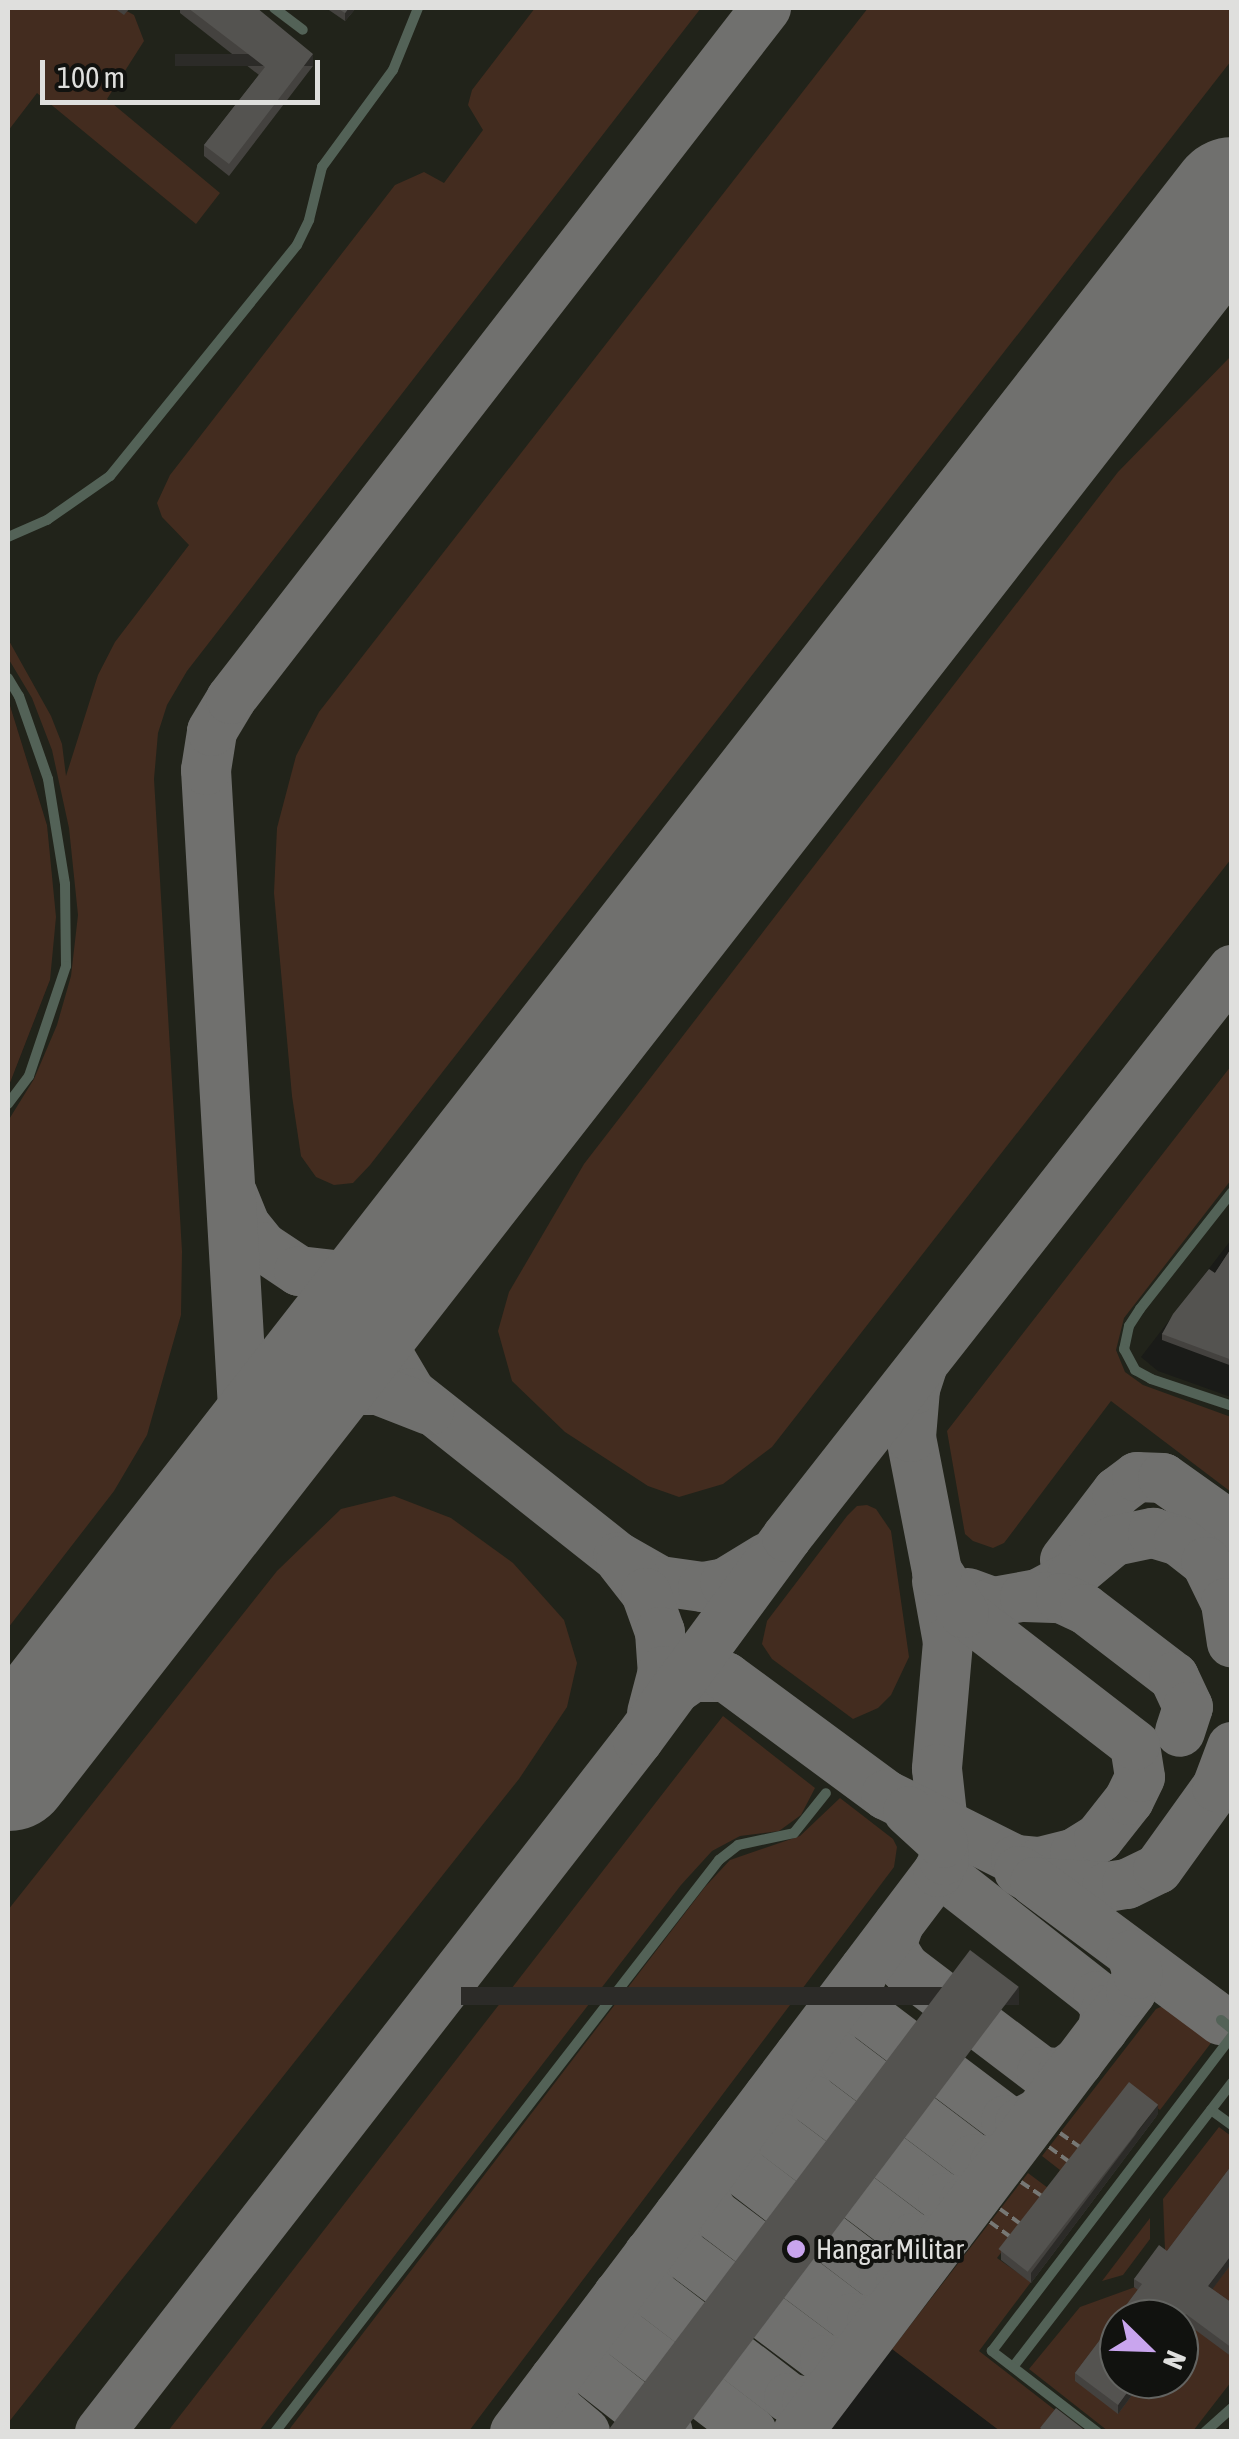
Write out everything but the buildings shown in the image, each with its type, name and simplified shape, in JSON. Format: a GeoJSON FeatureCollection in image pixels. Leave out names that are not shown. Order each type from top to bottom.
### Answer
{"type":"FeatureCollection","features":[{"type":"Feature","properties":{"kind":"lane"},"geometry":{"type":"LineString","coordinates":[[274,8],[302,30]]}},
{"type":"Feature","properties":{"kind":"lane"},"geometry":{"type":"LineString","coordinates":[[8,537],[87,495],[120,466],[297,245],[309,220],[322,168],[393,70],[418,8]]}},
{"type":"Feature","properties":{"kind":"lane"},"geometry":{"type":"LineString","coordinates":[[8,678],[19,696],[48,779],[65,884],[66,950],[66,966],[29,1076],[8,1104]]}},
{"type":"Feature","properties":{"kind":"lane"},"geometry":{"type":"LineString","coordinates":[[1232,1192],[1140,1310],[1129,1326],[1124,1349],[1135,1370],[1151,1379],[1232,1406]]}},
{"type":"Feature","properties":{"kind":"lane"},"geometry":{"type":"LineString","coordinates":[[275,2432],[719,1860],[738,1845],[794,1833],[826,1794]]}},
{"type":"Feature","properties":{"kind":"lane"},"geometry":{"type":"LineString","coordinates":[[1097,2432],[992,2351],[1232,2032],[1221,2020]]}},
{"type":"Feature","properties":{"kind":"lane"},"geometry":{"type":"LineString","coordinates":[[1013,2367],[1232,2083]]}},
{"type":"Feature","properties":{"kind":"lane"},"geometry":{"type":"LineString","coordinates":[[1211,2110],[1232,2125]]}},
{"type":"Feature","properties":{"kind":"lane"},"geometry":{"type":"LineString","coordinates":[[1205,2432],[1230,2405]]}},
{"type":"Feature","properties":{"kind":"path"},"geometry":{"type":"LineString","coordinates":[[1060,2132],[1081,2147]]}},
{"type":"Feature","properties":{"kind":"path"},"geometry":{"type":"LineString","coordinates":[[1049,2147],[1070,2162]]}},
{"type":"Feature","properties":{"kind":"path"},"geometry":{"type":"LineString","coordinates":[[1021,2182],[1043,2197]]}},
{"type":"Feature","properties":{"kind":"path"},"geometry":{"type":"LineString","coordinates":[[1000,2209],[1022,2225]]}},
{"type":"Feature","properties":{"kind":"path"},"geometry":{"type":"LineString","coordinates":[[990,2222],[1012,2238]]}},
{"type":"Feature","properties":{"kind":"shaded area"},"geometry":{"type":"Polygon","coordinates":[[[10,8],[1231,8],[1231,1240],[1141,1357],[1158,1371],[1231,1397],[1232,2427],[1228,2431],[1000,2431],[892,2349],[829,2431],[8,2431],[8,1088],[50,980],[47,825],[8,699],[10,8]]]}},
{"type":"Feature","properties":{"kind":"shaded area"},"geometry":{"type":"Polygon","coordinates":[[[10,8],[121,8],[134,15],[144,41],[107,99],[220,193],[196,224],[37,93],[8,131],[10,8]]]}},
{"type":"Feature","properties":{"kind":"shaded area"},"geometry":{"type":"Polygon","coordinates":[[[535,8],[701,8],[187,671],[167,705],[158,733],[154,779],[182,1251],[181,1315],[147,1435],[114,1491],[8,1628],[8,1121],[34,1079],[57,1025],[71,976],[78,915],[69,828],[52,750],[32,698],[8,658],[8,639],[51,716],[62,744],[66,776],[98,675],[115,642],[189,545],[162,517],[157,503],[170,475],[395,185],[424,172],[444,183],[483,130],[468,105],[472,90],[535,8]]]}},
{"type":"Feature","properties":{"kind":"shaded area"},"geometry":{"type":"Polygon","coordinates":[[[868,8],[1231,8],[1231,61],[370,1165],[353,1183],[334,1185],[316,1177],[301,1156],[292,1096],[274,893],[277,828],[296,756],[319,712],[868,8]]]}},
{"type":"Feature","properties":{"kind":"shaded area"},"geometry":{"type":"Polygon","coordinates":[[[1231,356],[1231,859],[772,1447],[723,1484],[679,1497],[648,1486],[565,1432],[512,1381],[498,1331],[509,1292],[584,1164],[1118,472],[1231,356]]]}},
{"type":"Feature","properties":{"kind":"shaded area"},"geometry":{"type":"Polygon","coordinates":[[[8,699],[47,825],[56,917],[50,980],[8,1088],[8,699]]]}},
{"type":"Feature","properties":{"kind":"shaded area"},"geometry":{"type":"Polygon","coordinates":[[[1231,1066],[1231,1180],[1124,1318],[1116,1350],[1125,1372],[1143,1385],[1231,1417],[1231,1492],[1111,1401],[1004,1543],[993,1548],[973,1541],[965,1534],[947,1431],[1231,1066]]]}},
{"type":"Feature","properties":{"kind":"shaded area"},"geometry":{"type":"Polygon","coordinates":[[[394,1496],[451,1518],[513,1563],[564,1620],[577,1663],[567,1707],[519,1779],[8,2423],[8,1910],[277,1571],[341,1509],[394,1496]]]}},
{"type":"Feature","properties":{"kind":"shaded area"},"geometry":{"type":"Polygon","coordinates":[[[857,1506],[876,1509],[891,1531],[909,1657],[891,1695],[878,1708],[853,1719],[772,1659],[762,1644],[767,1621],[847,1516],[857,1506]]]}},
{"type":"Feature","properties":{"kind":"shaded area"},"geometry":{"type":"Polygon","coordinates":[[[723,1716],[815,1788],[801,1815],[779,1831],[740,1836],[712,1851],[681,1885],[259,2431],[168,2431],[723,1716]]]}},
{"type":"Feature","properties":{"kind":"shaded area"},"geometry":{"type":"Polygon","coordinates":[[[840,1798],[893,1839],[897,1847],[894,1867],[469,2431],[288,2431],[705,1887],[730,1860],[800,1836],[840,1798]]]}},
{"type":"Feature","properties":{"kind":"shaded area"},"geometry":{"type":"Polygon","coordinates":[[[1165,2005],[1214,2039],[1160,2110],[1127,2086],[997,2258],[1031,2282],[979,2351],[1082,2431],[1000,2431],[892,2349],[1028,2173],[1048,2188],[1060,2170],[1042,2156],[1156,2009],[1165,2005]]]}},
{"type":"Feature","properties":{"kind":"shaded area"},"geometry":{"type":"Polygon","coordinates":[[[1219,2127],[1231,2136],[1231,2382],[1193,2431],[1108,2431],[1029,2369],[1080,2307],[1099,2300],[1099,2399],[1199,2399],[1199,2299],[1102,2299],[1138,2286],[1165,2250],[1163,2199],[1219,2127]]]}},
{"type":"Feature","properties":{"kind":"shaded area"},"geometry":{"type":"Polygon","coordinates":[[[1150,2218],[1150,2239],[1123,2275],[1102,2281],[1150,2218]]]}},
{"type":"Feature","properties":{"kind":"taxiway"},"geometry":{"type":"LineString","coordinates":[[226,1488],[237,1465],[244,1425],[206,770],[212,731],[231,699],[766,8]]}},
{"type":"Feature","properties":{"kind":"taxiway"},"geometry":{"type":"LineString","coordinates":[[1165,284],[1206,240],[1232,224]]}},
{"type":"Feature","properties":{"kind":"taxiway"},"geometry":{"type":"LineString","coordinates":[[100,2432],[638,1740],[787,1537],[1232,970]]}},
{"type":"Feature","properties":{"kind":"taxiway"},"geometry":{"type":"LineString","coordinates":[[233,1195],[245,1225],[263,1247],[299,1271],[350,1277],[390,1262],[414,1243]]}},
{"type":"Feature","properties":{"kind":"taxiway"},"geometry":{"type":"LineString","coordinates":[[424,1233],[394,1280],[385,1318],[389,1356],[411,1393],[618,1557],[660,1581],[703,1587],[725,1583],[766,1558]]}},
{"type":"Feature","properties":{"kind":"taxiway"},"geometry":{"type":"LineString","coordinates":[[677,1688],[693,1677],[726,1677],[886,1795],[1016,1860],[1040,1862],[1075,1853],[1099,1838],[1129,1800],[1140,1777],[1135,1745],[964,1613],[937,1571],[911,1437],[915,1389],[922,1368]]}},
{"type":"Feature","properties":{"kind":"taxiway"},"geometry":{"type":"LineString","coordinates":[[235,1478],[294,1408],[331,1390],[378,1390],[429,1410]]}},
{"type":"Feature","properties":{"kind":"taxiway"},"geometry":{"type":"LineString","coordinates":[[1065,1560],[1117,1492],[1137,1477],[1163,1478],[1232,1527]]}},
{"type":"Feature","properties":{"kind":"taxiway"},"geometry":{"type":"LineString","coordinates":[[968,1593],[993,1602],[1038,1594],[1072,1576],[1114,1541],[1153,1533],[1179,1541],[1206,1562],[1226,1603],[1232,1643]]}},
{"type":"Feature","properties":{"kind":"taxiway"},"geometry":{"type":"LineString","coordinates":[[621,1561],[646,1593],[660,1632],[663,1671],[652,1713]]}},
{"type":"Feature","properties":{"kind":"taxiway"},"geometry":{"type":"LineString","coordinates":[[937,1581],[948,1642],[937,1769],[949,1879],[1098,1996],[1106,2010],[1103,2030]]}},
{"type":"Feature","properties":{"kind":"taxiway"},"geometry":{"type":"LineString","coordinates":[[1025,1597],[1061,1598],[1085,1609],[1174,1677],[1188,1707],[1180,1732]]}},
{"type":"Feature","properties":{"kind":"taxiway"},"geometry":{"type":"LineString","coordinates":[[1019,1871],[1039,1883],[1107,1887],[1127,1884],[1158,1869],[1217,1787],[1232,1747]]}},
{"type":"Feature","properties":{"kind":"taxiway"},"geometry":{"type":"LineString","coordinates":[[515,2432],[938,1872],[944,1860],[943,1843],[908,1811]]}},
{"type":"Feature","properties":{"kind":"taxiway"},"geometry":{"type":"LineString","coordinates":[[1035,1882],[1221,2020]]}},
{"type":"Feature","properties":{"kind":"taxiway"},"geometry":{"type":"LineString","coordinates":[[899,1924],[891,1946],[905,1968],[1042,2072],[1063,2073],[1078,2062]]}},
{"type":"Feature","properties":{"kind":"taxiway"},"geometry":{"type":"LineString","coordinates":[[798,2432],[1131,1992],[1138,1974],[1132,1955]]}},
{"type":"Feature","properties":{"kind":"taxiway"},"geometry":{"type":"LineString","coordinates":[[865,1969],[856,1988],[858,2003],[866,2014],[1006,2120],[1020,2123],[1039,2113]]}},
{"type":"Feature","properties":{"kind":"taxiway"},"geometry":{"type":"LineString","coordinates":[[832,2013],[826,2024],[826,2040],[838,2056],[974,2159],[995,2162],[1007,2155]]}},
{"type":"Feature","properties":{"kind":"taxiway"},"geometry":{"type":"LineString","coordinates":[[800,2055],[795,2078],[813,2100],[943,2198],[964,2202],[978,2193]]}},
{"type":"Feature","properties":{"kind":"taxiway"},"geometry":{"type":"LineString","coordinates":[[769,2096],[765,2116],[779,2137],[913,2238],[930,2242],[948,2234]]}},
{"type":"Feature","properties":{"kind":"taxiway"},"geometry":{"type":"LineString","coordinates":[[738,2137],[734,2155],[743,2172],[883,2279],[901,2282],[918,2273]]}},
{"type":"Feature","properties":{"kind":"taxiway"},"geometry":{"type":"LineString","coordinates":[[709,2176],[703,2196],[714,2214],[852,2318],[872,2322],[886,2314]]}},
{"type":"Feature","properties":{"kind":"taxiway"},"geometry":{"type":"LineString","coordinates":[[679,2215],[674,2236],[682,2253],[825,2360],[846,2361],[858,2352]]}},
{"type":"Feature","properties":{"kind":"taxiway"},"geometry":{"type":"LineString","coordinates":[[649,2254],[642,2272],[653,2294],[789,2398],[807,2402],[827,2393]]}},
{"type":"Feature","properties":{"kind":"taxiway"},"geometry":{"type":"LineString","coordinates":[[618,2295],[612,2312],[621,2332],[752,2432]]}},
{"type":"Feature","properties":{"kind":"taxiway"},"geometry":{"type":"LineString","coordinates":[[588,2336],[582,2353],[589,2370],[668,2432]]}},
{"type":"Feature","properties":{"kind":"taxiway"},"geometry":{"type":"LineString","coordinates":[[555,2379],[552,2393],[556,2408],[585,2432]]}},
{"type":"Feature","properties":{"kind":"runway"},"geometry":{"type":"LineString","coordinates":[[8,1768],[1232,199]]}},
{"type":"Feature","properties":{"kind":"place","name":"Hangar Militar"},"geometry":{"type":"Point","coordinates":[796,2249]}}]}
